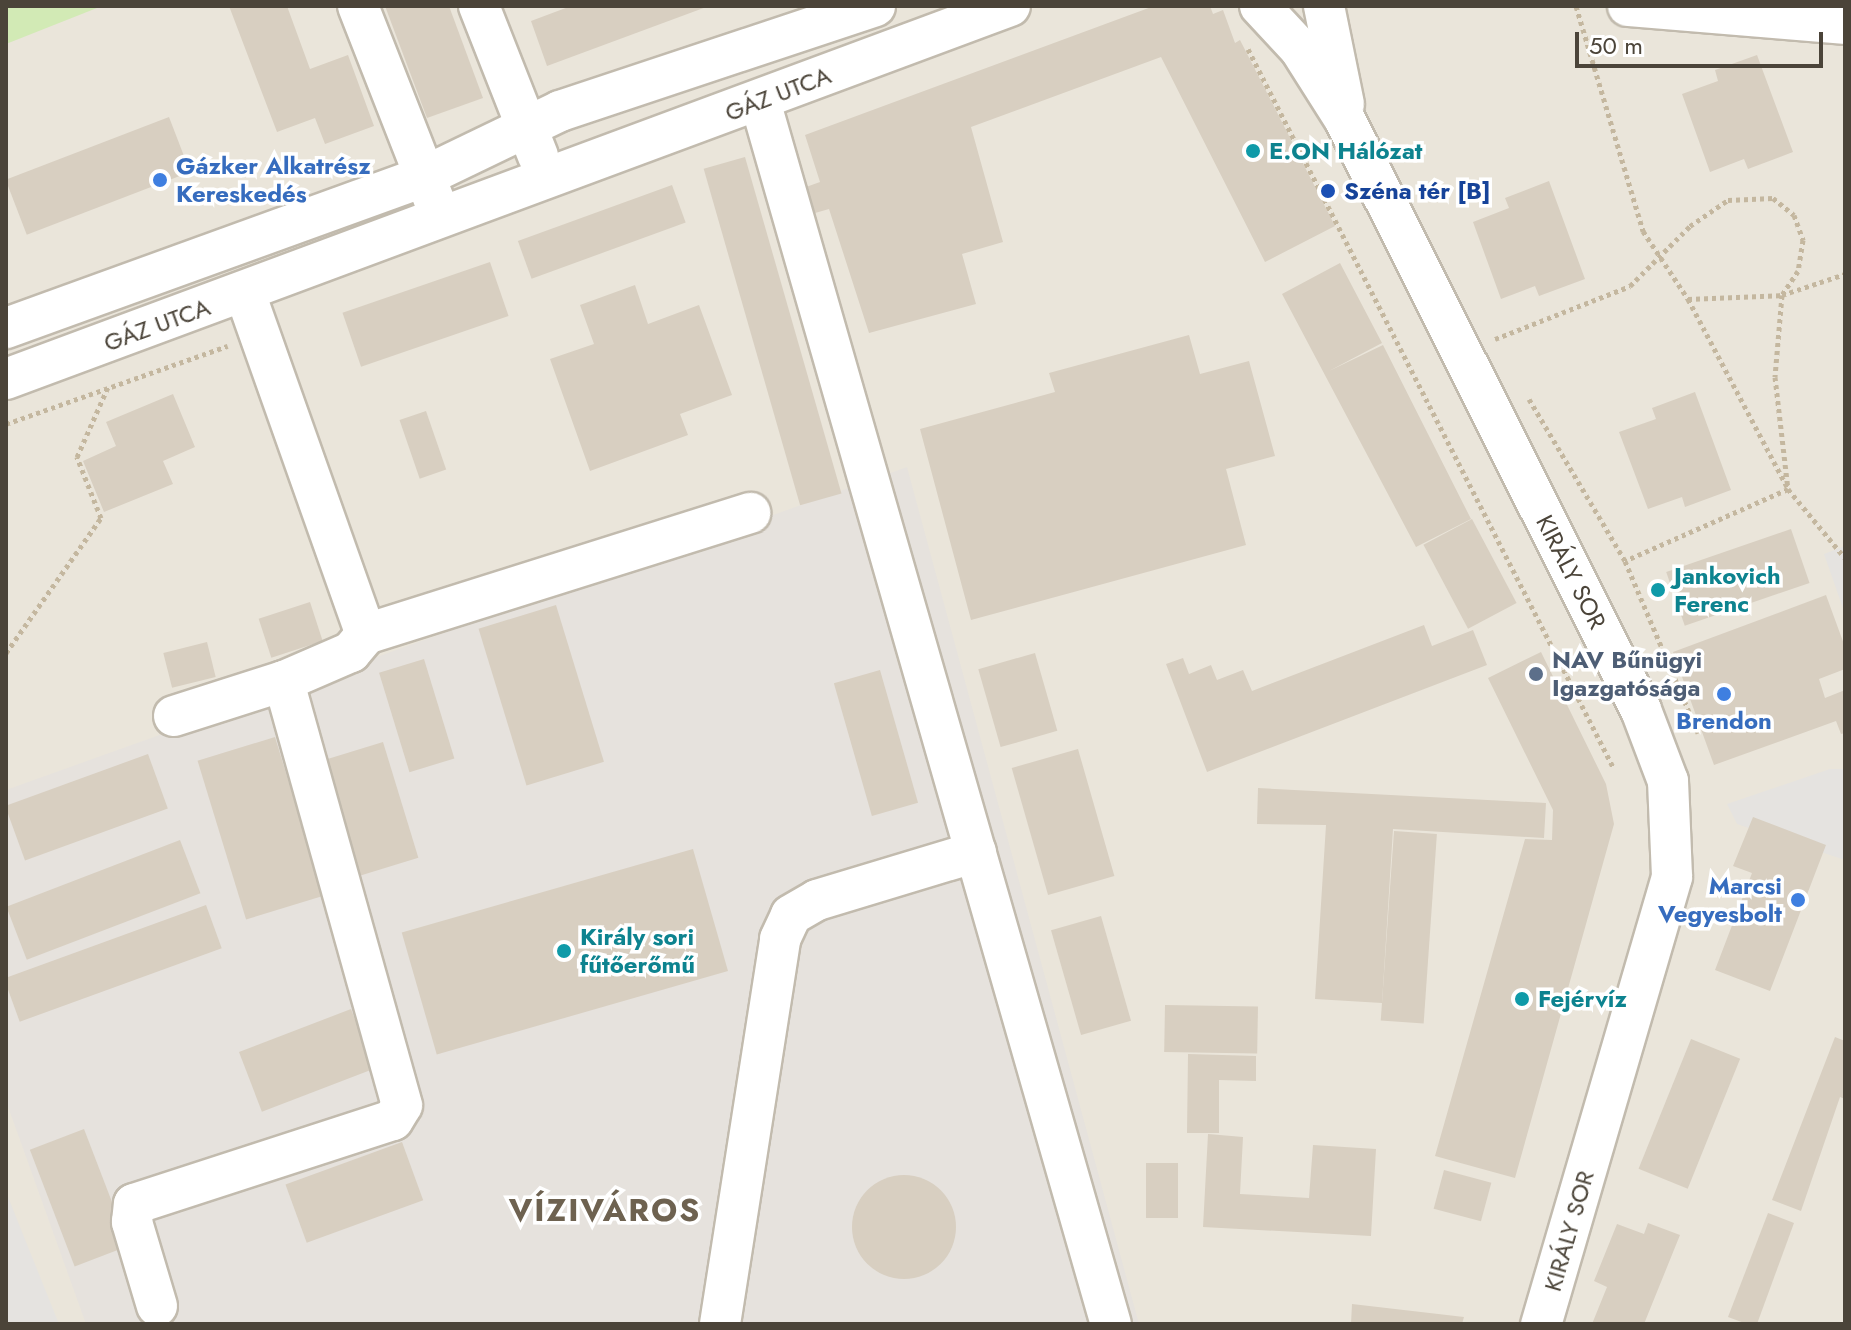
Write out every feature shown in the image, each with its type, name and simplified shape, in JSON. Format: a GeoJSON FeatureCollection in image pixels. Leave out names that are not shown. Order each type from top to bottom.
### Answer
{"type":"FeatureCollection","features":[{"type":"Feature","properties":{"kind":"street"},"geometry":{"type":"LineString","coordinates":[[358,6],[443,221]]}},
{"type":"Feature","properties":{"kind":"street"},"geometry":{"type":"LineString","coordinates":[[479,6],[546,178]]}},
{"type":"Feature","properties":{"kind":"street","name":"GÁZ UTCA"},"geometry":{"type":"LineString","coordinates":[[6,328],[425,176],[528,130],[560,111],[875,6]]}},
{"type":"Feature","properties":{"kind":"street","name":"GÁZ UTCA"},"geometry":{"type":"LineString","coordinates":[[6,379],[443,221],[546,178],[1010,6]]}},
{"type":"Feature","properties":{"kind":"street","name":"KIRÁLY SOR"},"geometry":{"type":"LineString","coordinates":[[1285,6],[1300,49],[1345,120],[1641,710],[1668,781],[1672,877],[1541,1324]]}},
{"type":"Feature","properties":{"kind":"street","name":"KIRÁLY SOR"},"geometry":{"type":"LineString","coordinates":[[1324,6],[1340,68],[1345,120]]}},
{"type":"Feature","properties":{"kind":"street"},"geometry":{"type":"LineString","coordinates":[[1628,6],[1845,24]]}},
{"type":"Feature","properties":{"kind":"street","name":"KIRÁLY SOR"},"geometry":{"type":"LineString","coordinates":[[1251,22],[1300,49]]}},
{"type":"Feature","properties":{"kind":"street"},"geometry":{"type":"LineString","coordinates":[[760,101],[976,852],[1099,1320]]}},
{"type":"Feature","properties":{"kind":"street"},"geometry":{"type":"LineString","coordinates":[[245,293],[366,634]]}},
{"type":"Feature","properties":{"kind":"street"},"geometry":{"type":"LineString","coordinates":[[174,716],[284,681],[351,652],[366,634],[750,513]]}},
{"type":"Feature","properties":{"kind":"street"},"geometry":{"type":"LineString","coordinates":[[157,1306],[132,1222],[134,1204],[393,1120],[402,1105],[284,681]]}},
{"type":"Feature","properties":{"kind":"street"},"geometry":{"type":"LineString","coordinates":[[720,1324],[780,939],[791,915],[817,900],[976,852]]}},
{"type":"Feature","properties":{"kind":"path"},"geometry":{"type":"LineString","coordinates":[[1576,6],[1643,231],[1660,262],[1688,299],[1788,489],[1845,558]]}},
{"type":"Feature","properties":{"kind":"path"},"geometry":{"type":"LineString","coordinates":[[1251,22],[1613,767]]}},
{"type":"Feature","properties":{"kind":"path"},"geometry":{"type":"LineString","coordinates":[[1494,339],[1630,286],[1660,262],[1690,226],[1728,200],[1773,198],[1794,215],[1803,240],[1798,271],[1782,295],[1775,377],[1788,489]]}},
{"type":"Feature","properties":{"kind":"path"},"geometry":{"type":"LineString","coordinates":[[1688,299],[1782,295],[1845,274]]}},
{"type":"Feature","properties":{"kind":"path"},"geometry":{"type":"LineString","coordinates":[[1487,326],[1502,352]]}},
{"type":"Feature","properties":{"kind":"path"},"geometry":{"type":"LineString","coordinates":[[6,424],[258,335]]}},
{"type":"Feature","properties":{"kind":"path"},"geometry":{"type":"LineString","coordinates":[[6,653],[101,518],[77,457],[108,387]]}},
{"type":"Feature","properties":{"kind":"path"},"geometry":{"type":"LineString","coordinates":[[1525,391],[1625,561],[1698,733]]}},
{"type":"Feature","properties":{"kind":"path"},"geometry":{"type":"LineString","coordinates":[[1625,561],[1788,489]]}},
{"type":"Feature","properties":{"kind":"shaded area"},"geometry":{"type":"Polygon","coordinates":[[[6,6],[1845,6],[1845,1324],[6,1324],[6,6]]]}},
{"type":"Feature","properties":{"kind":"shaded area"},"geometry":{"type":"Polygon","coordinates":[[[907,467],[1139,1324],[86,1324],[6,1101],[6,790],[907,467]]]}},
{"type":"Feature","properties":{"kind":"shaded area"},"geometry":{"type":"Polygon","coordinates":[[[1845,546],[1845,614],[1824,554],[1845,546]]]}},
{"type":"Feature","properties":{"kind":"shaded area"},"geometry":{"type":"Polygon","coordinates":[[[1830,769],[1845,769],[1845,860],[1737,824],[1727,804],[1830,769]]]}},
{"type":"Feature","properties":{"kind":"shaded area"},"geometry":{"type":"Polygon","coordinates":[[[6,1192],[59,1324],[6,1324],[6,1192]]]}},
{"type":"Feature","properties":{"kind":"green space"},"geometry":{"type":"Polygon","coordinates":[[[6,6],[102,6],[6,44],[6,6]]]}},
{"type":"Feature","properties":{"kind":"building"},"geometry":{"type":"Polygon","coordinates":[[[229,6],[287,6],[310,69],[348,55],[374,126],[325,144],[315,118],[277,132],[229,6]]]}},
{"type":"Feature","properties":{"kind":"building"},"geometry":{"type":"Polygon","coordinates":[[[385,6],[449,6],[483,98],[427,118],[385,6]]]}},
{"type":"Feature","properties":{"kind":"building"},"geometry":{"type":"Polygon","coordinates":[[[571,6],[709,6],[547,66],[531,21],[571,6]]]}},
{"type":"Feature","properties":{"kind":"building"},"geometry":{"type":"Polygon","coordinates":[[[1154,6],[1210,6],[1213,14],[1223,10],[1235,43],[1240,40],[1335,226],[1265,262],[1161,57],[971,127],[1003,242],[962,254],[976,304],[869,333],[829,209],[815,213],[806,187],[820,182],[805,135],[1154,6]]]}},
{"type":"Feature","properties":{"kind":"building"},"geometry":{"type":"Polygon","coordinates":[[[1757,55],[1793,152],[1748,169],[1744,159],[1710,172],[1682,94],[1718,81],[1715,70],[1757,55]]]}},
{"type":"Feature","properties":{"kind":"building"},"geometry":{"type":"Polygon","coordinates":[[[169,117],[190,172],[27,235],[6,180],[169,117]]]}},
{"type":"Feature","properties":{"kind":"building"},"geometry":{"type":"Polygon","coordinates":[[[745,157],[841,493],[800,505],[704,169],[745,157]]]}},
{"type":"Feature","properties":{"kind":"building"},"geometry":{"type":"Polygon","coordinates":[[[1549,181],[1585,279],[1539,296],[1535,286],[1501,299],[1473,222],[1509,208],[1505,198],[1549,181]]]}},
{"type":"Feature","properties":{"kind":"building"},"geometry":{"type":"Polygon","coordinates":[[[672,185],[686,223],[532,279],[518,241],[672,185]]]}},
{"type":"Feature","properties":{"kind":"building"},"geometry":{"type":"Polygon","coordinates":[[[490,262],[509,316],[361,367],[342,313],[490,262]]]}},
{"type":"Feature","properties":{"kind":"building"},"geometry":{"type":"Polygon","coordinates":[[[1340,263],[1382,343],[1329,371],[1383,345],[1471,519],[1416,547],[1282,294],[1340,263]]]}},
{"type":"Feature","properties":{"kind":"building"},"geometry":{"type":"Polygon","coordinates":[[[635,285],[648,324],[699,305],[732,395],[680,414],[688,435],[590,471],[550,359],[594,344],[580,305],[635,285]]]}},
{"type":"Feature","properties":{"kind":"building"},"geometry":{"type":"Polygon","coordinates":[[[1189,335],[1200,374],[1249,361],[1275,456],[1226,469],[1246,545],[971,620],[920,429],[1055,392],[1049,373],[1189,335]]]}},
{"type":"Feature","properties":{"kind":"building"},"geometry":{"type":"Polygon","coordinates":[[[1695,392],[1731,490],[1685,507],[1682,497],[1648,509],[1619,432],[1656,419],[1652,408],[1695,392]]]}},
{"type":"Feature","properties":{"kind":"building"},"geometry":{"type":"Polygon","coordinates":[[[173,394],[195,447],[163,461],[173,484],[104,512],[83,461],[116,446],[106,422],[173,394]]]}},
{"type":"Feature","properties":{"kind":"building"},"geometry":{"type":"Polygon","coordinates":[[[426,411],[446,470],[420,479],[400,420],[426,411]]]}},
{"type":"Feature","properties":{"kind":"building"},"geometry":{"type":"Polygon","coordinates":[[[1472,519],[1517,603],[1468,629],[1423,545],[1472,519]]]}},
{"type":"Feature","properties":{"kind":"building"},"geometry":{"type":"Polygon","coordinates":[[[1791,529],[1810,583],[1685,626],[1666,572],[1791,529]]]}},
{"type":"Feature","properties":{"kind":"building"},"geometry":{"type":"Polygon","coordinates":[[[1826,595],[1845,647],[1845,669],[1819,679],[1825,698],[1845,690],[1845,733],[1841,734],[1836,721],[1714,765],[1673,652],[1826,595]]]}},
{"type":"Feature","properties":{"kind":"building"},"geometry":{"type":"Polygon","coordinates":[[[310,602],[323,641],[271,658],[259,619],[310,602]]]}},
{"type":"Feature","properties":{"kind":"building"},"geometry":{"type":"Polygon","coordinates":[[[556,605],[604,762],[526,786],[479,629],[556,605]]]}},
{"type":"Feature","properties":{"kind":"building"},"geometry":{"type":"Polygon","coordinates":[[[1424,625],[1432,646],[1473,630],[1487,665],[1207,772],[1166,664],[1183,658],[1189,674],[1211,665],[1217,680],[1243,670],[1252,691],[1424,625]]]}},
{"type":"Feature","properties":{"kind":"building"},"geometry":{"type":"Polygon","coordinates":[[[207,642],[216,677],[172,688],[163,653],[207,642]]]}},
{"type":"Feature","properties":{"kind":"building","name":"Fejérvíz"},"geometry":{"type":"Polygon","coordinates":[[[1541,652],[1606,784],[1614,824],[1515,1178],[1435,1156],[1525,839],[1552,840],[1553,810],[1488,678],[1541,652]]]}},
{"type":"Feature","properties":{"kind":"building"},"geometry":{"type":"Polygon","coordinates":[[[1035,653],[1057,731],[1001,747],[978,669],[1035,653]]]}},
{"type":"Feature","properties":{"kind":"building"},"geometry":{"type":"Polygon","coordinates":[[[424,659],[454,758],[409,772],[379,673],[424,659]]]}},
{"type":"Feature","properties":{"kind":"building"},"geometry":{"type":"Polygon","coordinates":[[[880,670],[918,803],[872,816],[834,683],[880,670]]]}},
{"type":"Feature","properties":{"kind":"building"},"geometry":{"type":"Polygon","coordinates":[[[275,737],[324,896],[246,919],[198,761],[275,737]]]}},
{"type":"Feature","properties":{"kind":"building"},"geometry":{"type":"Polygon","coordinates":[[[383,742],[418,858],[358,876],[323,760],[383,742]]]}},
{"type":"Feature","properties":{"kind":"building"},"geometry":{"type":"Polygon","coordinates":[[[1078,749],[1114,876],[1048,895],[1012,768],[1078,749]]]}},
{"type":"Feature","properties":{"kind":"building"},"geometry":{"type":"Polygon","coordinates":[[[148,754],[168,809],[25,860],[6,806],[148,754]]]}},
{"type":"Feature","properties":{"kind":"building"},"geometry":{"type":"Polygon","coordinates":[[[1258,788],[1546,803],[1544,838],[1393,829],[1382,1003],[1315,999],[1326,825],[1257,824],[1258,788]]]}},
{"type":"Feature","properties":{"kind":"building"},"geometry":{"type":"Polygon","coordinates":[[[1753,817],[1826,845],[1770,991],[1715,970],[1752,873],[1733,866],[1753,817]]]}},
{"type":"Feature","properties":{"kind":"building"},"geometry":{"type":"Polygon","coordinates":[[[1394,831],[1437,834],[1424,1024],[1381,1021],[1394,831]]]}},
{"type":"Feature","properties":{"kind":"building"},"geometry":{"type":"Polygon","coordinates":[[[180,840],[200,893],[27,960],[6,907],[180,840]]]}},
{"type":"Feature","properties":{"kind":"building","name":"Király sori fűtőerőmű"},"geometry":{"type":"Polygon","coordinates":[[[693,849],[728,971],[437,1055],[402,933],[693,849]]]}},
{"type":"Feature","properties":{"kind":"building"},"geometry":{"type":"Polygon","coordinates":[[[206,905],[222,948],[20,1022],[6,978],[206,905]]]}},
{"type":"Feature","properties":{"kind":"building"},"geometry":{"type":"Polygon","coordinates":[[[1101,916],[1131,1021],[1081,1035],[1051,930],[1101,916]]]}},
{"type":"Feature","properties":{"kind":"building"},"geometry":{"type":"Polygon","coordinates":[[[1165,1005],[1258,1007],[1257,1054],[1164,1052],[1165,1005]]]}},
{"type":"Feature","properties":{"kind":"building"},"geometry":{"type":"Polygon","coordinates":[[[351,1009],[374,1069],[262,1112],[239,1052],[351,1009]]]}},
{"type":"Feature","properties":{"kind":"building"},"geometry":{"type":"Polygon","coordinates":[[[1835,1037],[1845,1041],[1845,1099],[1840,1097],[1801,1211],[1772,1200],[1835,1037]]]}},
{"type":"Feature","properties":{"kind":"building"},"geometry":{"type":"Polygon","coordinates":[[[1691,1039],[1740,1059],[1688,1189],[1639,1169],[1691,1039]]]}},
{"type":"Feature","properties":{"kind":"building"},"geometry":{"type":"Polygon","coordinates":[[[1188,1054],[1256,1056],[1256,1081],[1219,1080],[1219,1133],[1187,1133],[1188,1054]]]}},
{"type":"Feature","properties":{"kind":"building"},"geometry":{"type":"Polygon","coordinates":[[[84,1129],[129,1246],[75,1266],[30,1150],[84,1129]]]}},
{"type":"Feature","properties":{"kind":"building"},"geometry":{"type":"Polygon","coordinates":[[[1208,1134],[1243,1137],[1240,1194],[1309,1198],[1313,1145],[1376,1149],[1371,1236],[1203,1227],[1208,1134]]]}},
{"type":"Feature","properties":{"kind":"building"},"geometry":{"type":"Polygon","coordinates":[[[402,1142],[423,1200],[307,1243],[285,1184],[402,1142]]]}},
{"type":"Feature","properties":{"kind":"building"},"geometry":{"type":"Polygon","coordinates":[[[1146,1163],[1178,1163],[1178,1218],[1146,1218],[1146,1163]]]}},
{"type":"Feature","properties":{"kind":"building"},"geometry":{"type":"Polygon","coordinates":[[[1444,1170],[1491,1183],[1481,1221],[1434,1209],[1444,1170]]]}},
{"type":"Feature","properties":{"kind":"building"},"geometry":{"type":"Polygon","coordinates":[[[904,1175],[924,1179],[941,1190],[952,1207],[956,1227],[952,1247],[941,1264],[924,1275],[904,1279],[884,1275],[867,1264],[856,1247],[852,1227],[856,1207],[867,1190],[884,1179],[904,1175]]]}},
{"type":"Feature","properties":{"kind":"building"},"geometry":{"type":"Polygon","coordinates":[[[1768,1213],[1794,1223],[1757,1324],[1747,1324],[1728,1317],[1768,1213]]]}},
{"type":"Feature","properties":{"kind":"building"},"geometry":{"type":"Polygon","coordinates":[[[1648,1223],[1680,1235],[1644,1324],[1592,1324],[1607,1287],[1594,1281],[1617,1224],[1644,1234],[1648,1223]]]}},
{"type":"Feature","properties":{"kind":"building"},"geometry":{"type":"Polygon","coordinates":[[[1352,1304],[1464,1317],[1462,1324],[1351,1324],[1352,1304]]]}},
{"type":"Feature","properties":{"kind":"place","name":"E.ON Hálózat"},"geometry":{"type":"Point","coordinates":[1253,151]}},
{"type":"Feature","properties":{"kind":"place","name":"Gázker Alkatrész Kereskedés"},"geometry":{"type":"Point","coordinates":[160,180]}},
{"type":"Feature","properties":{"kind":"place","name":"Széna tér [B]"},"geometry":{"type":"Point","coordinates":[1328,191]}},
{"type":"Feature","properties":{"kind":"place","name":"Jankovich Ferenc"},"geometry":{"type":"Point","coordinates":[1658,590]}},
{"type":"Feature","properties":{"kind":"place","name":"NAV Bűnügyi Igazgatósága"},"geometry":{"type":"Point","coordinates":[1536,674]}},
{"type":"Feature","properties":{"kind":"place","name":"Brendon"},"geometry":{"type":"Point","coordinates":[1724,694]}},
{"type":"Feature","properties":{"kind":"place","name":"Marcsi Vegyesbolt"},"geometry":{"type":"Point","coordinates":[1798,900]}},
{"type":"Feature","properties":{"kind":"place","name":"Király sori fűtőerőmű"},"geometry":{"type":"Point","coordinates":[564,951]}},
{"type":"Feature","properties":{"kind":"place","name":"Fejérvíz"},"geometry":{"type":"Point","coordinates":[1522,999]}},
{"type":"Feature","properties":{"kind":"district","name":"VÍZIVÁROS"},"geometry":{"type":"Point","coordinates":[605,1210]}}]}
